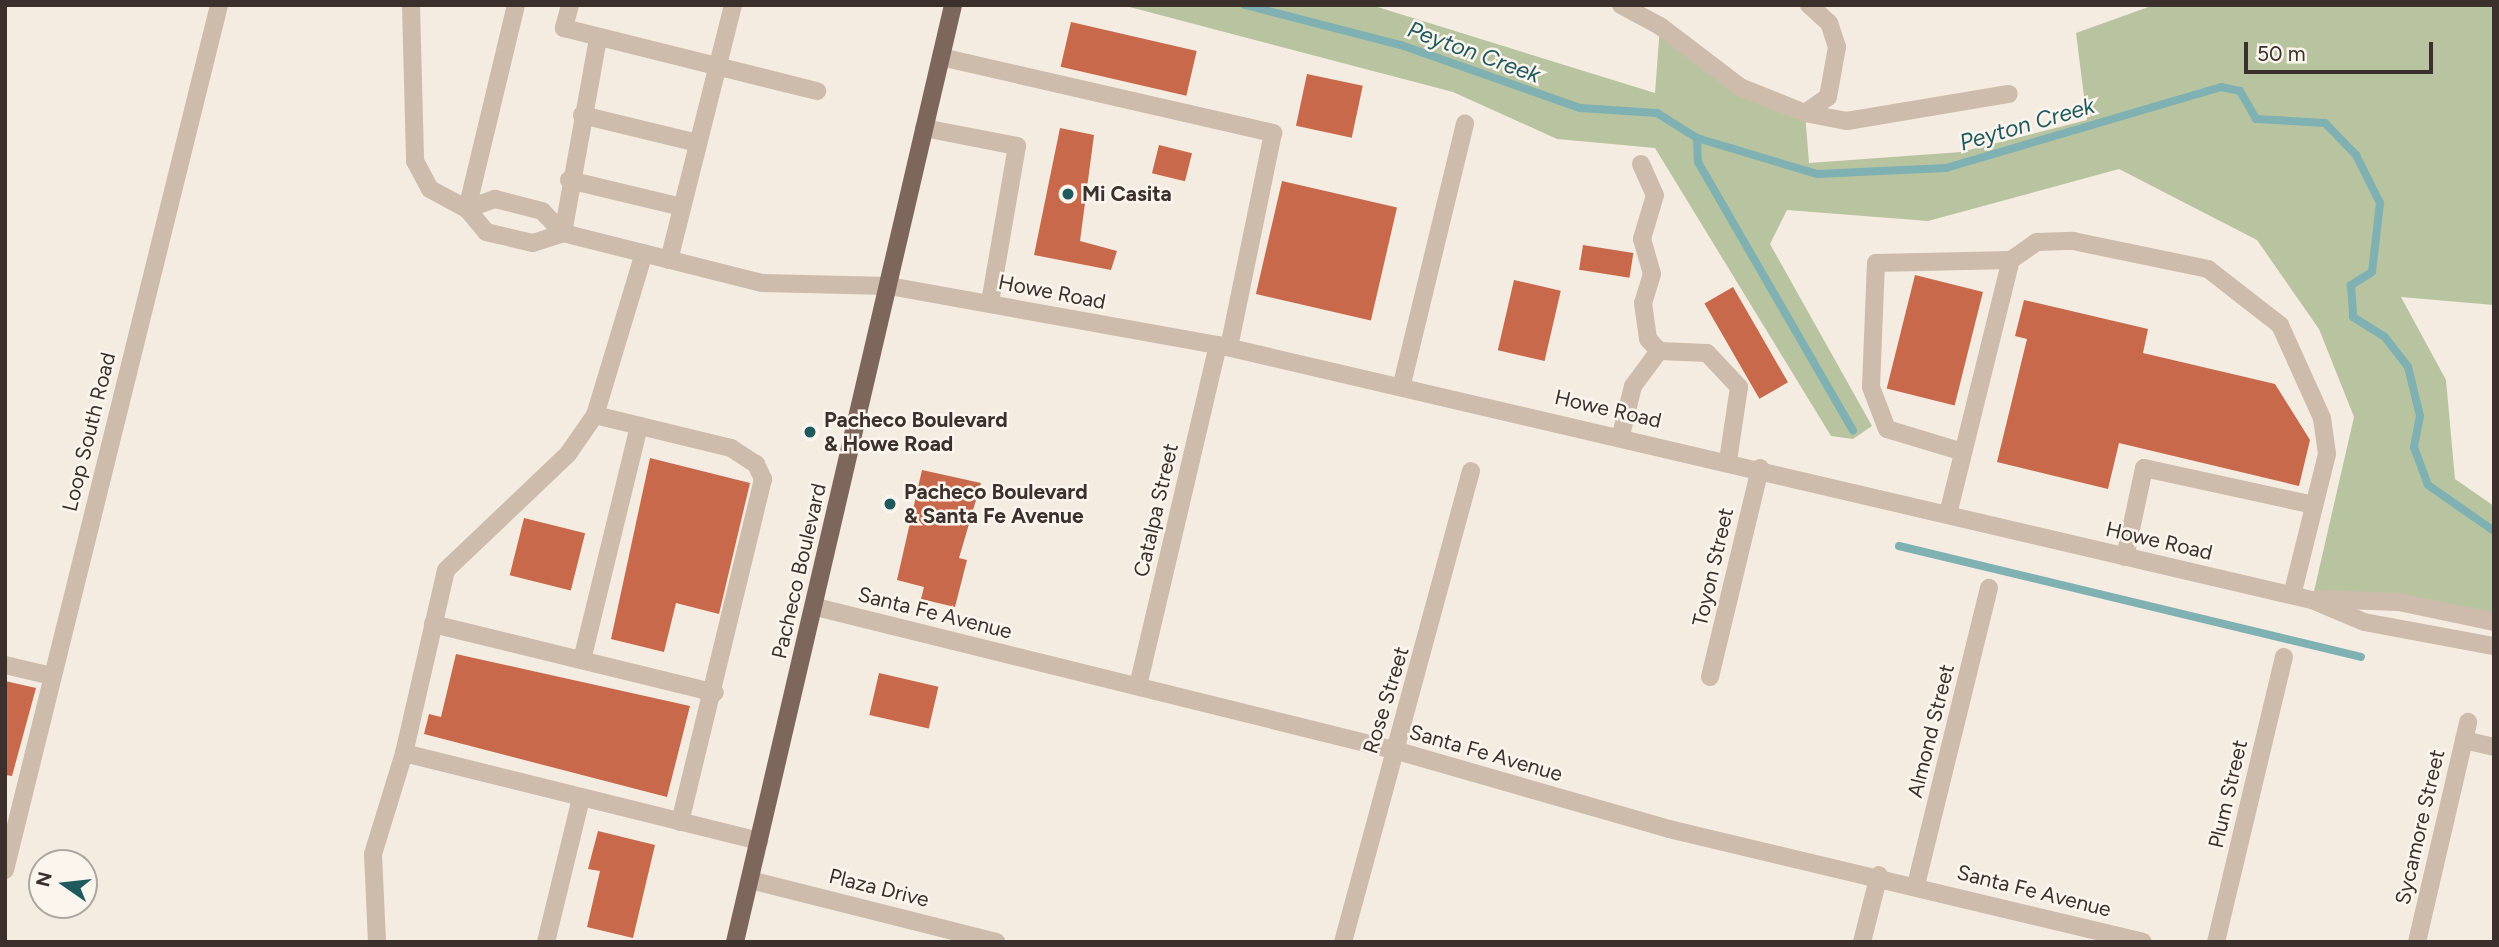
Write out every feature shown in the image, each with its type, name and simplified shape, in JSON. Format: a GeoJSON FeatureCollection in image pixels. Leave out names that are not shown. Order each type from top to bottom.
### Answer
{"type":"FeatureCollection","features":[{"type":"Feature","properties":{"kind":"main road","name":"Pacheco Boulevard"},"geometry":{"type":"LineString","coordinates":[[735,942],[816,607],[953,5]]}},
{"type":"Feature","properties":{"kind":"street","name":"Loop South Road"},"geometry":{"type":"LineString","coordinates":[[5,870],[219,5]]}},
{"type":"Feature","properties":{"kind":"street"},"geometry":{"type":"LineString","coordinates":[[411,5],[415,162],[430,189],[467,209],[486,232],[533,243],[563,233]]}},
{"type":"Feature","properties":{"kind":"street"},"geometry":{"type":"LineString","coordinates":[[467,209],[516,5]]}},
{"type":"Feature","properties":{"kind":"street"},"geometry":{"type":"LineString","coordinates":[[570,5],[564,28],[717,69],[817,91]]}},
{"type":"Feature","properties":{"kind":"street"},"geometry":{"type":"LineString","coordinates":[[669,260],[733,5]]}},
{"type":"Feature","properties":{"kind":"street"},"geometry":{"type":"LineString","coordinates":[[1621,5],[1660,26],[1740,87],[1805,113],[1847,121],[2008,94]]}},
{"type":"Feature","properties":{"kind":"street"},"geometry":{"type":"LineString","coordinates":[[1805,113],[1828,97],[1837,47],[1829,23],[1809,5]]}},
{"type":"Feature","properties":{"kind":"street"},"geometry":{"type":"LineString","coordinates":[[563,233],[569,180],[598,39]]}},
{"type":"Feature","properties":{"kind":"street","name":"Catalpa Street"},"geometry":{"type":"LineString","coordinates":[[941,57],[1273,133],[1224,346],[1138,686]]}},
{"type":"Feature","properties":{"kind":"street"},"geometry":{"type":"LineString","coordinates":[[582,115],[698,143]]}},
{"type":"Feature","properties":{"kind":"street"},"geometry":{"type":"LineString","coordinates":[[1402,384],[1465,124]]}},
{"type":"Feature","properties":{"kind":"street"},"geometry":{"type":"LineString","coordinates":[[924,128],[1017,146],[990,303]]}},
{"type":"Feature","properties":{"kind":"street"},"geometry":{"type":"LineString","coordinates":[[1641,164],[1656,195],[1642,239],[1652,274],[1643,303],[1648,339],[1659,351],[1707,353],[1739,387],[1728,461]]}},
{"type":"Feature","properties":{"kind":"street"},"geometry":{"type":"LineString","coordinates":[[569,180],[682,207]]}},
{"type":"Feature","properties":{"kind":"street"},"geometry":{"type":"LineString","coordinates":[[467,209],[495,198],[542,211],[563,233]]}},
{"type":"Feature","properties":{"kind":"street","name":"Howe Road"},"geometry":{"type":"LineString","coordinates":[[563,233],[762,283],[889,286],[1224,346],[1402,384],[2292,595],[2312,600],[2364,622],[2494,646]]}},
{"type":"Feature","properties":{"kind":"street"},"geometry":{"type":"LineString","coordinates":[[1963,452],[1887,429],[1871,387],[1876,263],[2011,260],[2037,242],[2073,240],[2208,268],[2280,325],[2322,418],[2327,454],[2292,595]]}},
{"type":"Feature","properties":{"kind":"street"},"geometry":{"type":"LineString","coordinates":[[377,942],[373,854],[404,754],[440,587],[455,557],[568,454],[595,415],[644,253]]}},
{"type":"Feature","properties":{"kind":"street"},"geometry":{"type":"LineString","coordinates":[[1948,514],[2011,260]]}},
{"type":"Feature","properties":{"kind":"street"},"geometry":{"type":"LineString","coordinates":[[1621,435],[1633,386],[1659,351]]}},
{"type":"Feature","properties":{"kind":"street"},"geometry":{"type":"LineString","coordinates":[[595,415],[731,448],[756,464],[763,478],[715,693],[680,822]]}},
{"type":"Feature","properties":{"kind":"street"},"geometry":{"type":"LineString","coordinates":[[582,660],[639,426]]}},
{"type":"Feature","properties":{"kind":"street","name":"Toyon Street"},"geometry":{"type":"LineString","coordinates":[[1710,677],[1760,468]]}},
{"type":"Feature","properties":{"kind":"street"},"geometry":{"type":"LineString","coordinates":[[2125,557],[2144,468],[2314,505]]}},
{"type":"Feature","properties":{"kind":"street","name":"Rose Street"},"geometry":{"type":"LineString","coordinates":[[1343,942],[1471,471]]}},
{"type":"Feature","properties":{"kind":"street","name":"Almond Street"},"geometry":{"type":"LineString","coordinates":[[1916,885],[1989,588]]}},
{"type":"Feature","properties":{"kind":"street","name":"Howe Road"},"geometry":{"type":"LineString","coordinates":[[2312,600],[2399,602],[2494,622]]}},
{"type":"Feature","properties":{"kind":"street","name":"Santa Fe Avenue"},"geometry":{"type":"LineString","coordinates":[[816,607],[1394,750],[1669,829],[1879,875],[2143,942]]}},
{"type":"Feature","properties":{"kind":"street"},"geometry":{"type":"LineString","coordinates":[[433,624],[715,693]]}},
{"type":"Feature","properties":{"kind":"street","name":"Plum Street"},"geometry":{"type":"LineString","coordinates":[[2216,942],[2284,657]]}},
{"type":"Feature","properties":{"kind":"street"},"geometry":{"type":"LineString","coordinates":[[5,665],[52,676]]}},
{"type":"Feature","properties":{"kind":"street","name":"Sycamore Street"},"geometry":{"type":"LineString","coordinates":[[2417,942],[2468,722]]}},
{"type":"Feature","properties":{"kind":"street"},"geometry":{"type":"LineString","coordinates":[[2464,740],[2494,747]]}},
{"type":"Feature","properties":{"kind":"street"},"geometry":{"type":"LineString","coordinates":[[404,754],[759,841]]}},
{"type":"Feature","properties":{"kind":"street"},"geometry":{"type":"LineString","coordinates":[[546,942],[581,799]]}},
{"type":"Feature","properties":{"kind":"street"},"geometry":{"type":"LineString","coordinates":[[1863,942],[1879,875]]}},
{"type":"Feature","properties":{"kind":"street","name":"Plaza Drive"},"geometry":{"type":"LineString","coordinates":[[750,880],[996,942]]}},
{"type":"Feature","properties":{"kind":"green space"},"geometry":{"type":"Polygon","coordinates":[[[1122,5],[1371,5],[1655,93],[1660,26],[1740,87],[1805,113],[1809,163],[1961,152],[2087,120],[2076,33],[2154,5],[2494,5],[2494,305],[2401,297],[2446,380],[2455,479],[2494,506],[2494,622],[2312,600],[2354,417],[2319,329],[2257,240],[2119,169],[1928,221],[1787,210],[1770,244],[1872,426],[1853,439],[1831,436],[1655,148],[1557,139],[1453,92],[1122,5]]]}},
{"type":"Feature","properties":{"kind":"building"},"geometry":{"type":"Polygon","coordinates":[[[1071,22],[1197,51],[1186,96],[1061,67],[1071,22]]]}},
{"type":"Feature","properties":{"kind":"building"},"geometry":{"type":"Polygon","coordinates":[[[1307,74],[1363,86],[1352,138],[1296,126],[1307,74]]]}},
{"type":"Feature","properties":{"kind":"building","name":"Mi Casita"},"geometry":{"type":"Polygon","coordinates":[[[1060,128],[1094,135],[1080,241],[1117,251],[1111,270],[1034,255],[1060,128]]]}},
{"type":"Feature","properties":{"kind":"building"},"geometry":{"type":"Polygon","coordinates":[[[1159,145],[1192,153],[1185,181],[1152,173],[1159,145]]]}},
{"type":"Feature","properties":{"kind":"building"},"geometry":{"type":"Polygon","coordinates":[[[1282,181],[1397,208],[1371,321],[1256,294],[1282,181]]]}},
{"type":"Feature","properties":{"kind":"building"},"geometry":{"type":"Polygon","coordinates":[[[1583,245],[1633,253],[1629,278],[1579,270],[1583,245]]]}},
{"type":"Feature","properties":{"kind":"building"},"geometry":{"type":"Polygon","coordinates":[[[1915,275],[1983,292],[1955,405],[1887,389],[1915,275]]]}},
{"type":"Feature","properties":{"kind":"building"},"geometry":{"type":"Polygon","coordinates":[[[1514,280],[1561,291],[1545,361],[1498,350],[1514,280]]]}},
{"type":"Feature","properties":{"kind":"building"},"geometry":{"type":"Polygon","coordinates":[[[1733,287],[1788,382],[1759,399],[1704,304],[1733,287]]]}},
{"type":"Feature","properties":{"kind":"building"},"geometry":{"type":"Polygon","coordinates":[[[2024,300],[2148,329],[2143,353],[2275,384],[2310,440],[2299,486],[2119,443],[2108,489],[1997,462],[2027,339],[2015,336],[2024,300]]]}},
{"type":"Feature","properties":{"kind":"building"},"geometry":{"type":"Polygon","coordinates":[[[650,458],[750,483],[719,614],[676,603],[664,652],[611,639],[650,458]]]}},
{"type":"Feature","properties":{"kind":"building"},"geometry":{"type":"Polygon","coordinates":[[[922,470],[981,483],[959,558],[967,560],[955,607],[921,599],[924,587],[897,580],[922,470]]]}},
{"type":"Feature","properties":{"kind":"building"},"geometry":{"type":"Polygon","coordinates":[[[524,518],[585,533],[571,590],[510,575],[524,518]]]}},
{"type":"Feature","properties":{"kind":"building"},"geometry":{"type":"Polygon","coordinates":[[[456,654],[690,706],[667,797],[424,734],[429,714],[441,717],[456,654]]]}},
{"type":"Feature","properties":{"kind":"building"},"geometry":{"type":"Polygon","coordinates":[[[879,673],[938,687],[929,729],[869,715],[879,673]]]}},
{"type":"Feature","properties":{"kind":"building"},"geometry":{"type":"Polygon","coordinates":[[[5,681],[36,688],[12,776],[5,775],[5,681]]]}},
{"type":"Feature","properties":{"kind":"building"},"geometry":{"type":"Polygon","coordinates":[[[598,831],[655,845],[633,938],[587,927],[600,871],[588,869],[598,831]]]}},
{"type":"Feature","properties":{"kind":"waterway","name":"Peyton Creek"},"geometry":{"type":"LineString","coordinates":[[1245,5],[1401,45],[1580,108],[1657,113],[1697,138],[1817,174],[1946,168],[2221,87],[2240,91],[2256,119],[2325,123],[2356,155],[2380,203],[2372,272],[2351,285],[2353,317],[2384,336],[2408,367],[2420,416],[2414,447],[2428,485],[2494,531]]}},
{"type":"Feature","properties":{"kind":"waterway"},"geometry":{"type":"LineString","coordinates":[[1697,138],[1698,162],[1853,431]]}},
{"type":"Feature","properties":{"kind":"waterway"},"geometry":{"type":"LineString","coordinates":[[1899,546],[2361,657]]}},
{"type":"Feature","properties":{"kind":"place","name":"Mi Casita"},"geometry":{"type":"Point","coordinates":[1068,194]}},
{"type":"Feature","properties":{"kind":"place","name":"Pacheco Boulevard & Howe Road"},"geometry":{"type":"Point","coordinates":[810,432]}},
{"type":"Feature","properties":{"kind":"place","name":"Pacheco Boulevard & Santa Fe Avenue"},"geometry":{"type":"Point","coordinates":[890,504]}}]}
